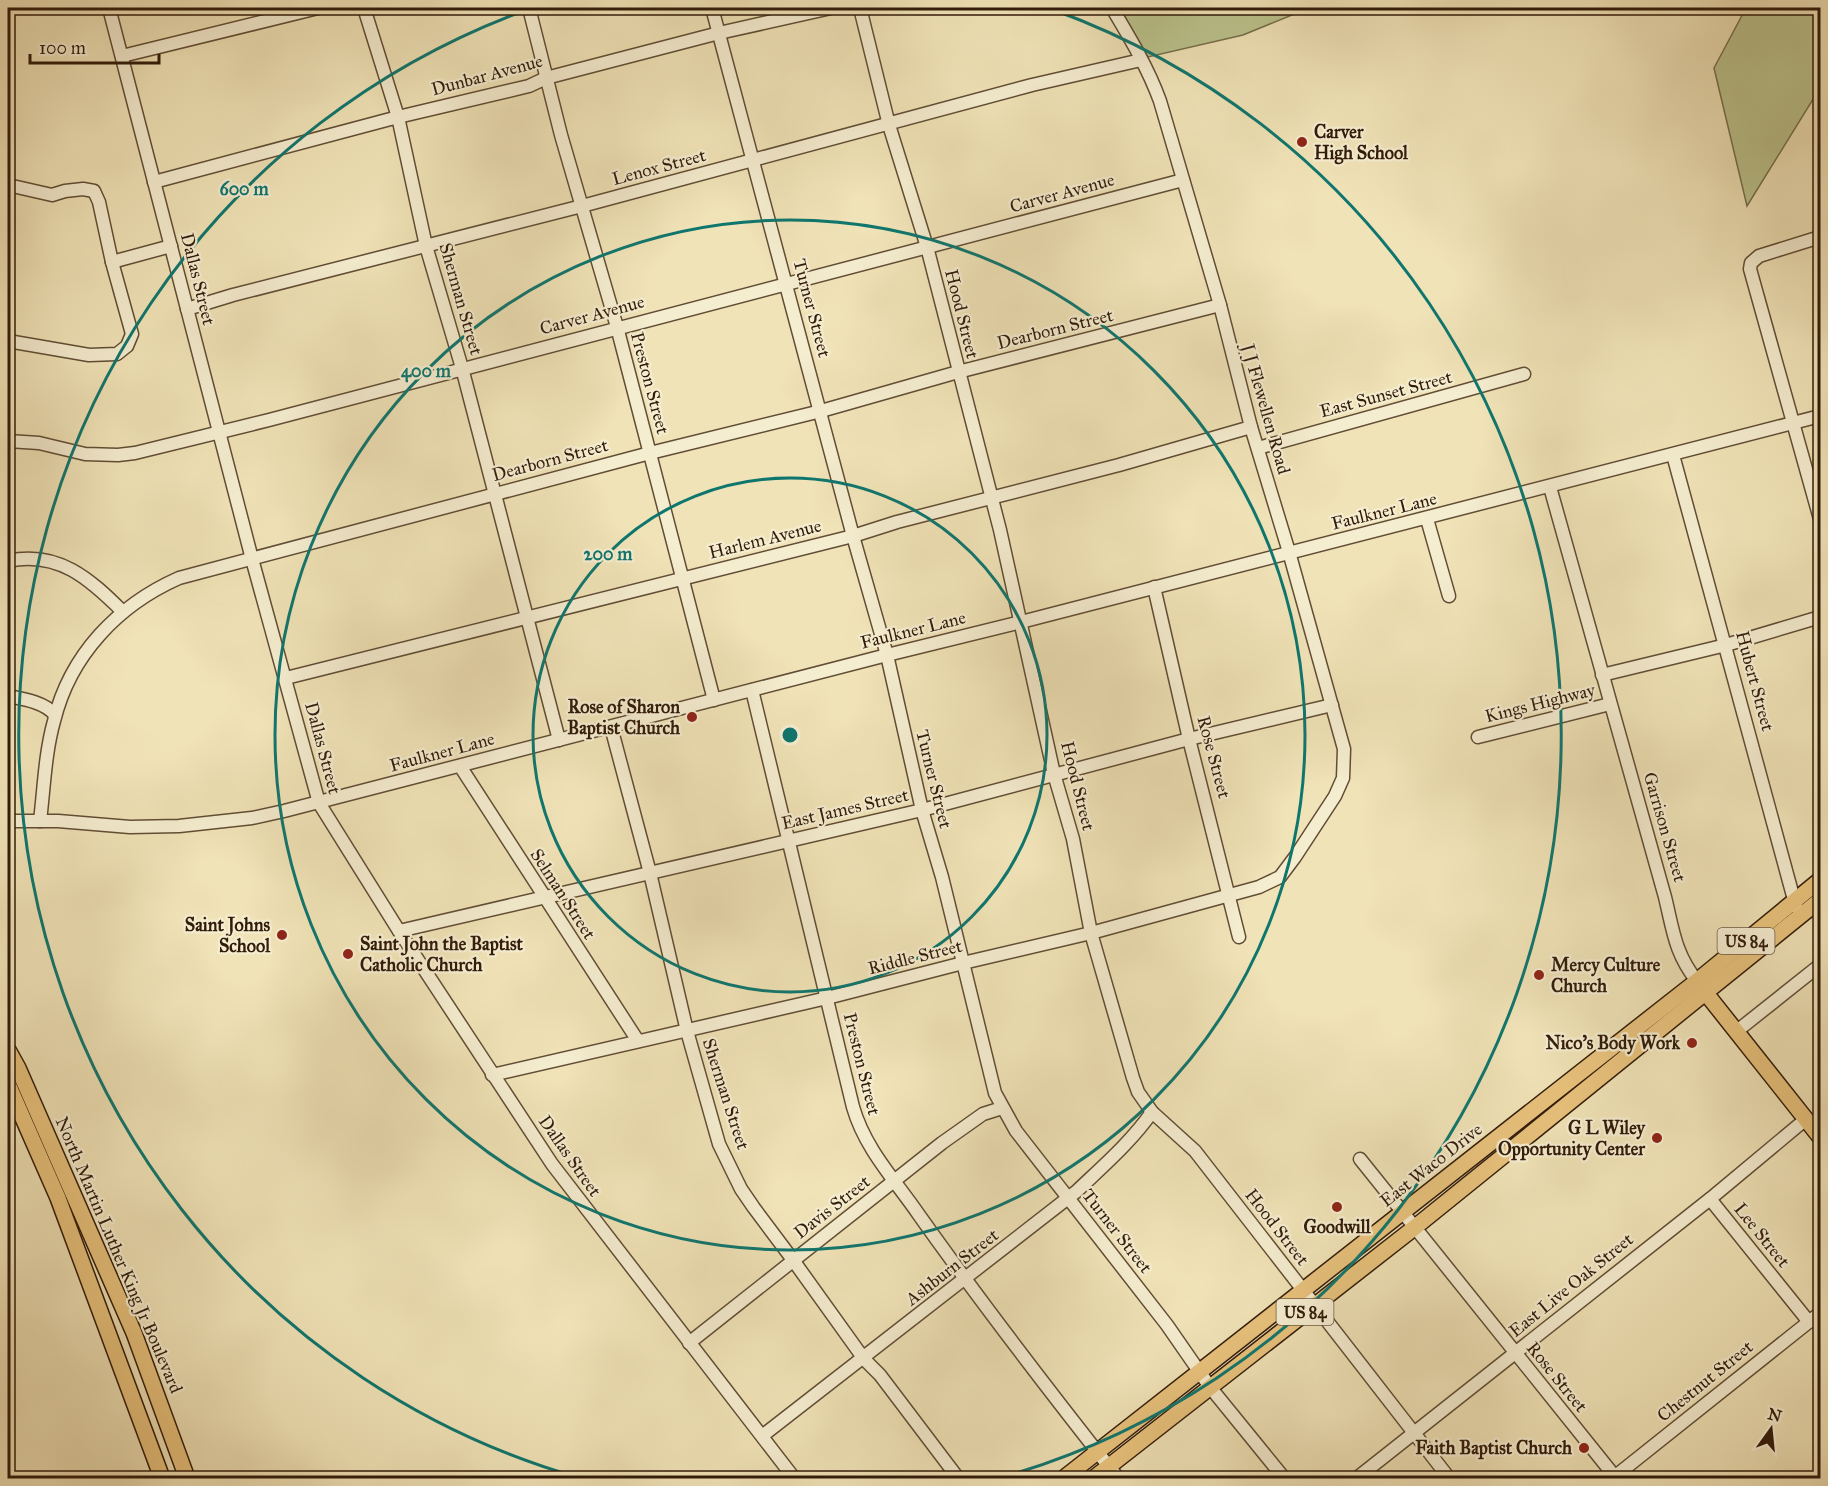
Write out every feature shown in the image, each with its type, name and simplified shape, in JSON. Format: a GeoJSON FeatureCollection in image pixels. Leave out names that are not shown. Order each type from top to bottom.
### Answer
{"type":"FeatureCollection","features":[{"type":"Feature","properties":{"kind":"main road","name":"East Waco Drive"},"geometry":{"type":"LineString","coordinates":[[1064,1479],[1697,981],[1821,880]]}},
{"type":"Feature","properties":{"kind":"main road","name":"US 84"},"geometry":{"type":"LineString","coordinates":[[1094,1479],[1114,1473],[1210,1387],[1414,1228],[1821,900]]}},
{"type":"Feature","properties":{"kind":"main road","name":"Garrison Street"},"geometry":{"type":"LineString","coordinates":[[1697,981],[1820,1135]]}},
{"type":"Feature","properties":{"kind":"main road","name":"North Martin Luther King Jr Boulevard"},"geometry":{"type":"LineString","coordinates":[[8,1050],[18,1068],[134,1333],[187,1479]]}},
{"type":"Feature","properties":{"kind":"main road","name":"North Martin Luther King Jr Boulevard"},"geometry":{"type":"LineString","coordinates":[[8,1084],[58,1198],[162,1479]]}},
{"type":"Feature","properties":{"kind":"street","name":"Dallas Street"},"geometry":{"type":"LineString","coordinates":[[109,8],[252,559],[319,803],[492,1075],[570,1188],[794,1479]]}},
{"type":"Feature","properties":{"kind":"street"},"geometry":{"type":"LineString","coordinates":[[122,56],[318,8]]}},
{"type":"Feature","properties":{"kind":"street","name":"Sherman Street"},"geometry":{"type":"LineString","coordinates":[[364,8],[398,117],[426,246],[462,368],[559,740]]}},
{"type":"Feature","properties":{"kind":"street","name":"Preston Street"},"geometry":{"type":"LineString","coordinates":[[529,8],[546,78],[617,327],[714,700]]}},
{"type":"Feature","properties":{"kind":"street","name":"Turner Street"},"geometry":{"type":"LineString","coordinates":[[712,8],[887,655],[922,810],[942,877],[990,1075],[1002,1108],[1016,1131],[1167,1325],[1210,1387],[1284,1479]]}},
{"type":"Feature","properties":{"kind":"street","name":"Dunbar Avenue"},"geometry":{"type":"LineString","coordinates":[[154,183],[398,117],[529,86],[546,78],[719,33],[831,8]]}},
{"type":"Feature","properties":{"kind":"street","name":"Hood Street"},"geometry":{"type":"LineString","coordinates":[[860,8],[889,125],[927,248],[991,498],[1054,774],[1073,839],[1091,933],[1132,1078],[1138,1092],[1152,1112],[1195,1151],[1449,1479]]}},
{"type":"Feature","properties":{"kind":"street","name":"J J Flewellen Road"},"geometry":{"type":"LineString","coordinates":[[1112,8],[1129,34],[1151,76],[1160,101],[1220,305],[1251,427],[1289,552],[1344,749],[1343,778],[1317,825]]}},
{"type":"Feature","properties":{"kind":"street","name":"Lenox Street"},"geometry":{"type":"LineString","coordinates":[[187,309],[233,295],[889,125],[1032,85],[1141,60]]}},
{"type":"Feature","properties":{"kind":"street","name":"Carver Avenue"},"geometry":{"type":"LineString","coordinates":[[8,441],[39,443],[86,454],[135,453],[219,433],[1183,180]]}},
{"type":"Feature","properties":{"kind":"street"},"geometry":{"type":"LineString","coordinates":[[8,185],[52,195],[83,189],[94,191],[99,202],[112,262],[132,334],[128,346],[117,354],[89,356],[8,341]]}},
{"type":"Feature","properties":{"kind":"street"},"geometry":{"type":"LineString","coordinates":[[1821,237],[1759,256],[1751,263],[1750,269],[1821,519]]}},
{"type":"Feature","properties":{"kind":"street"},"geometry":{"type":"LineString","coordinates":[[112,262],[171,246]]}},
{"type":"Feature","properties":{"kind":"street","name":"Dearborn Street"},"geometry":{"type":"LineString","coordinates":[[40,821],[55,715],[82,658],[95,640],[123,612],[148,593],[179,578],[495,493],[821,411],[958,372],[1220,305]]}},
{"type":"Feature","properties":{"kind":"street","name":"East Sunset Street"},"geometry":{"type":"LineString","coordinates":[[1257,448],[1524,374]]}},
{"type":"Feature","properties":{"kind":"street","name":"Faulkner Lane"},"geometry":{"type":"LineString","coordinates":[[8,821],[130,827],[179,826],[252,818],[319,803],[1821,416]]}},
{"type":"Feature","properties":{"kind":"street","name":"Harlem Avenue"},"geometry":{"type":"LineString","coordinates":[[286,678],[853,536],[897,522],[1119,465],[1251,427]]}},
{"type":"Feature","properties":{"kind":"street","name":"Hubert Street"},"geometry":{"type":"LineString","coordinates":[[1673,455],[1799,917]]}},
{"type":"Feature","properties":{"kind":"street","name":"Garrison Street"},"geometry":{"type":"LineString","coordinates":[[1550,487],[1665,897],[1676,946],[1686,967],[1697,981]]}},
{"type":"Feature","properties":{"kind":"street"},"geometry":{"type":"LineString","coordinates":[[1427,519],[1449,596]]}},
{"type":"Feature","properties":{"kind":"street"},"geometry":{"type":"LineString","coordinates":[[8,561],[39,559],[65,566],[86,577],[123,612]]}},
{"type":"Feature","properties":{"kind":"street","name":"Rose Street"},"geometry":{"type":"LineString","coordinates":[[1154,587],[1189,739],[1239,937]]}},
{"type":"Feature","properties":{"kind":"street","name":"Kings Highway"},"geometry":{"type":"LineString","coordinates":[[1602,675],[1726,645],[1821,617]]}},
{"type":"Feature","properties":{"kind":"street","name":"Preston Street"},"geometry":{"type":"LineString","coordinates":[[752,690],[857,1122],[868,1146],[895,1180],[964,1279],[1114,1473]]}},
{"type":"Feature","properties":{"kind":"street"},"geometry":{"type":"LineString","coordinates":[[8,696],[33,702],[52,710],[55,715]]}},
{"type":"Feature","properties":{"kind":"street","name":"Kings Highway"},"geometry":{"type":"LineString","coordinates":[[1478,737],[1610,704]]}},
{"type":"Feature","properties":{"kind":"street","name":"East James Street"},"geometry":{"type":"LineString","coordinates":[[399,930],[922,810],[1189,739],[1332,705]]}},
{"type":"Feature","properties":{"kind":"street","name":"Sherman Street"},"geometry":{"type":"LineString","coordinates":[[611,727],[650,873],[687,1031],[719,1144],[741,1189],[864,1359],[880,1375],[958,1479]]}},
{"type":"Feature","properties":{"kind":"street","name":"Selman Street"},"geometry":{"type":"LineString","coordinates":[[460,766],[638,1041]]}},
{"type":"Feature","properties":{"kind":"street","name":"Riddle Street"},"geometry":{"type":"LineString","coordinates":[[492,1075],[827,998],[1230,896],[1280,877],[1317,825]]}},
{"type":"Feature","properties":{"kind":"street"},"geometry":{"type":"LineString","coordinates":[[1737,1031],[1821,965]]}},
{"type":"Feature","properties":{"kind":"street","name":"Davis Street"},"geometry":{"type":"LineString","coordinates":[[689,1343],[895,1180],[984,1114],[1002,1108]]}},
{"type":"Feature","properties":{"kind":"street","name":"Ashburn Street"},"geometry":{"type":"LineString","coordinates":[[762,1436],[1069,1198],[1117,1153],[1152,1112]]}},
{"type":"Feature","properties":{"kind":"street","name":"East Live Oak Street"},"geometry":{"type":"LineString","coordinates":[[1357,1479],[1710,1199],[1806,1119]]}},
{"type":"Feature","properties":{"kind":"street","name":"Rose Street"},"geometry":{"type":"LineString","coordinates":[[1360,1160],[1615,1478]]}},
{"type":"Feature","properties":{"kind":"street","name":"Lee Street"},"geometry":{"type":"LineString","coordinates":[[1710,1199],[1809,1323]]}},
{"type":"Feature","properties":{"kind":"street","name":"Chestnut Street"},"geometry":{"type":"LineString","coordinates":[[1615,1478],[1821,1313]]}},
{"type":"Feature","properties":{"kind":"green space"},"geometry":{"type":"Polygon","coordinates":[[[1120,8],[1309,8],[1243,35],[1148,57],[1120,8]]]}},
{"type":"Feature","properties":{"kind":"green space"},"geometry":{"type":"Polygon","coordinates":[[[1746,8],[1820,8],[1820,88],[1747,206],[1714,68],[1746,8]]]}},
{"type":"Feature","properties":{"kind":"place","name":"Carver High School"},"geometry":{"type":"Point","coordinates":[1302,142]}},
{"type":"Feature","properties":{"kind":"place","name":"Rose of Sharon Baptist Church"},"geometry":{"type":"Point","coordinates":[692,717]}},
{"type":"Feature","properties":{"kind":"place","name":"Saint Johns School"},"geometry":{"type":"Point","coordinates":[282,935]}},
{"type":"Feature","properties":{"kind":"place","name":"Saint John the Baptist Catholic Church"},"geometry":{"type":"Point","coordinates":[348,954]}},
{"type":"Feature","properties":{"kind":"place","name":"Mercy Culture Church"},"geometry":{"type":"Point","coordinates":[1539,975]}},
{"type":"Feature","properties":{"kind":"place","name":"Nico's Body Work"},"geometry":{"type":"Point","coordinates":[1692,1043]}},
{"type":"Feature","properties":{"kind":"place","name":"G L Wiley Opportunity Center"},"geometry":{"type":"Point","coordinates":[1657,1138]}},
{"type":"Feature","properties":{"kind":"place","name":"Goodwill"},"geometry":{"type":"Point","coordinates":[1337,1207]}},
{"type":"Feature","properties":{"kind":"place","name":"Faith Baptist Church"},"geometry":{"type":"Point","coordinates":[1584,1448]}}]}
